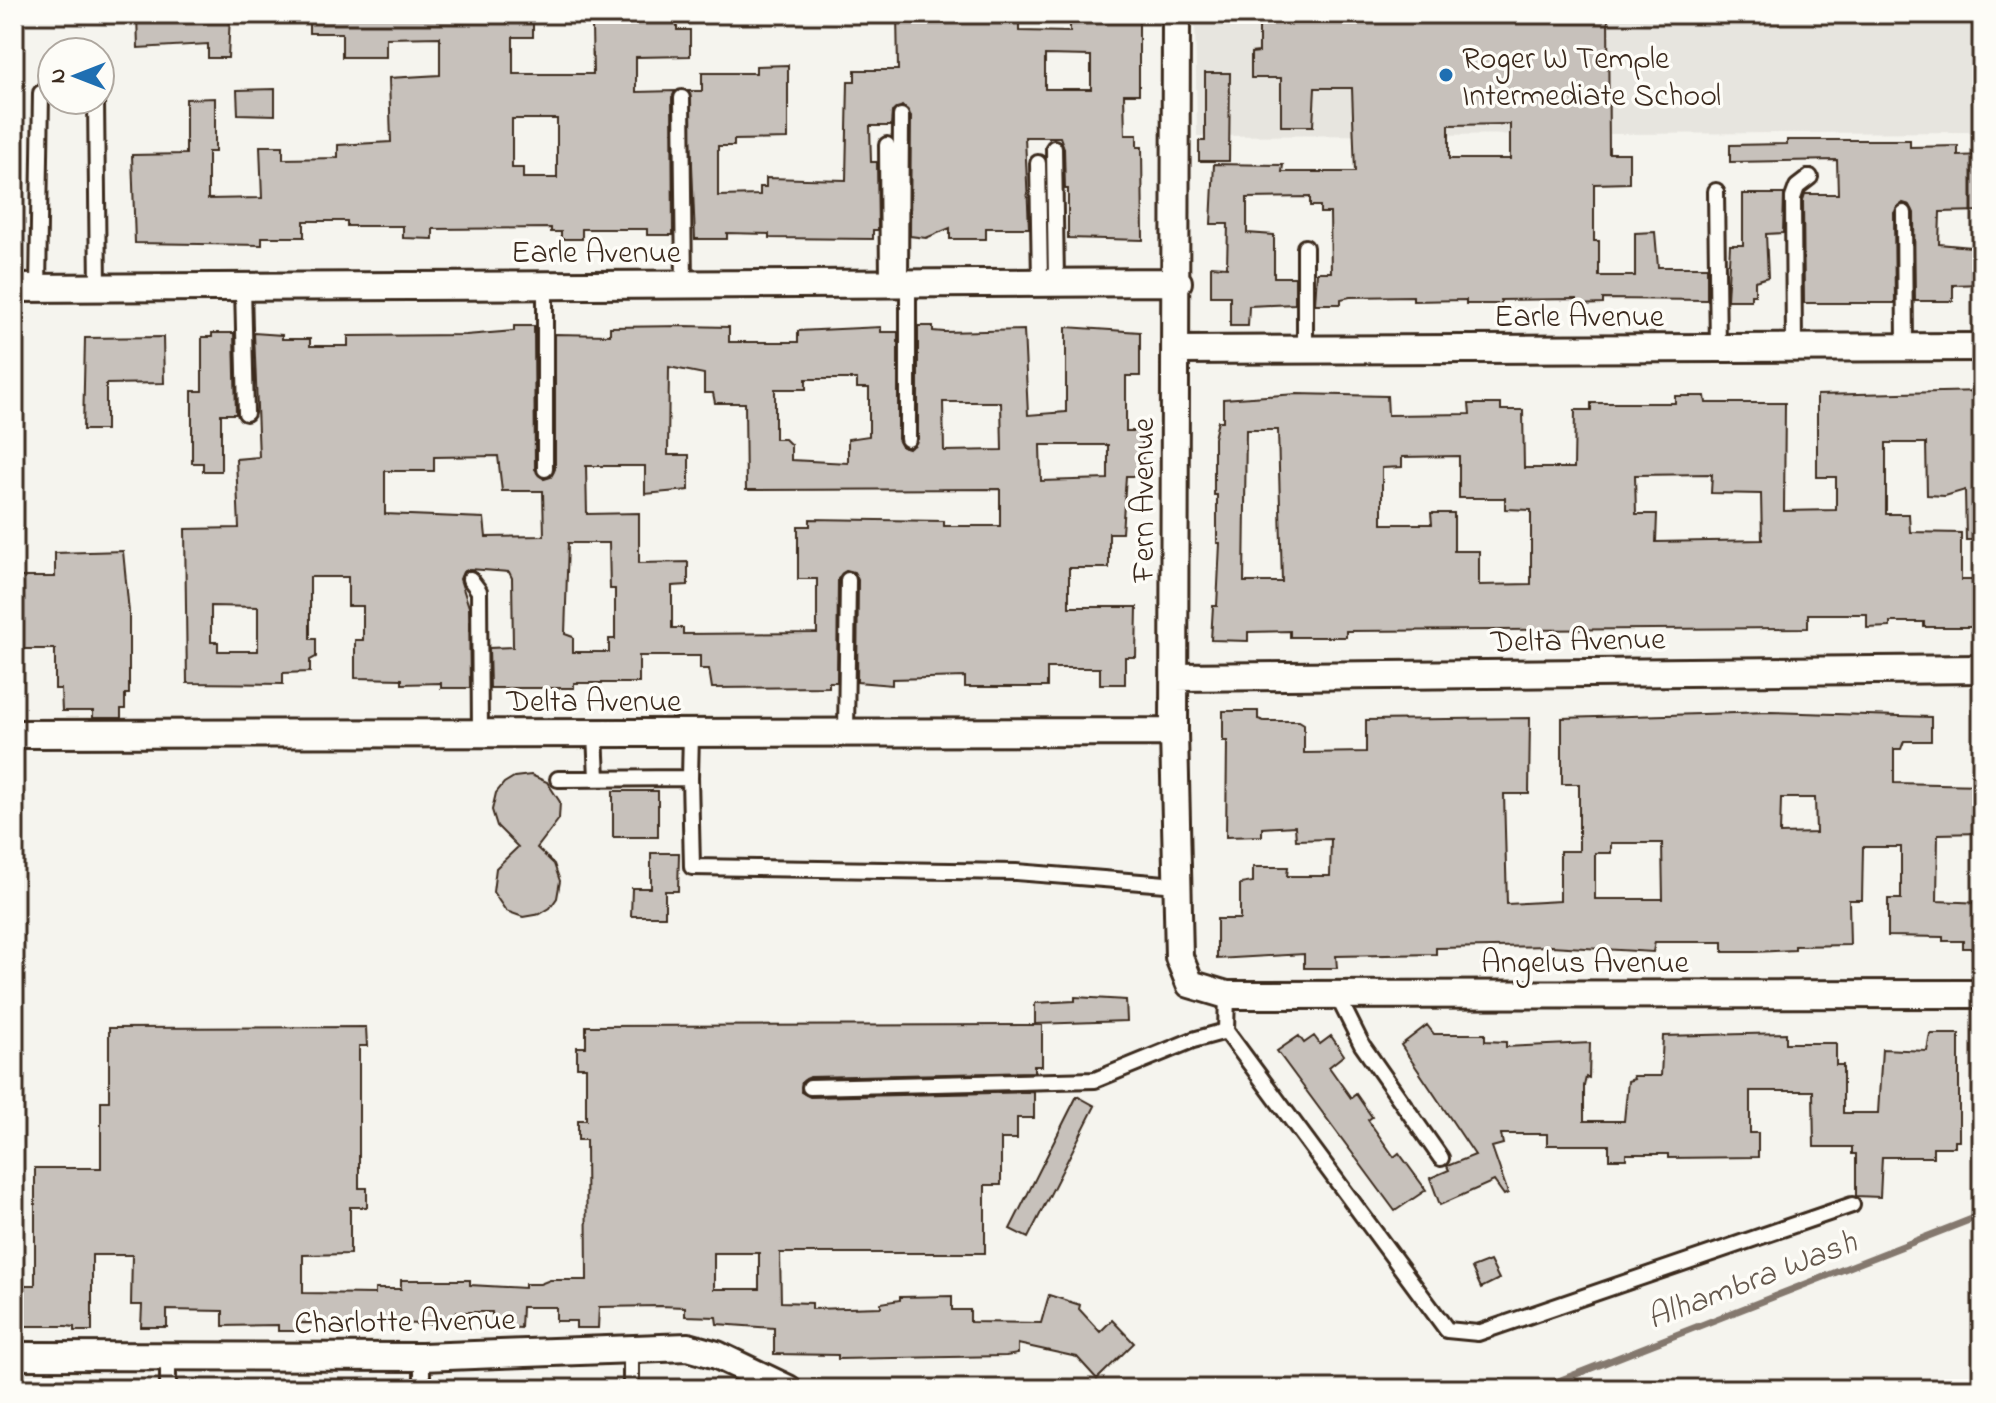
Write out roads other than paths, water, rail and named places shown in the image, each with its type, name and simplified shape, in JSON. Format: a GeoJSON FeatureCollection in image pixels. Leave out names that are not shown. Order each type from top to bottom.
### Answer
{"type":"FeatureCollection","features":[{"type":"Feature","properties":{"kind":"street","name":"Fern Avenue"},"geometry":{"type":"LineString","coordinates":[[1176,14],[1178,282],[1174,732],[1179,957],[1190,984]]}},
{"type":"Feature","properties":{"kind":"street","name":"Earle Avenue"},"geometry":{"type":"LineString","coordinates":[[26,288],[1178,282]]}},
{"type":"Feature","properties":{"kind":"street","name":"Earle Avenue"},"geometry":{"type":"LineString","coordinates":[[1176,350],[1982,347]]}},
{"type":"Feature","properties":{"kind":"street","name":"Delta Avenue"},"geometry":{"type":"LineString","coordinates":[[1175,677],[1982,669]]}},
{"type":"Feature","properties":{"kind":"street","name":"Delta Avenue"},"geometry":{"type":"LineString","coordinates":[[14,734],[1174,732]]}},
{"type":"Feature","properties":{"kind":"street","name":"Angelus Avenue"},"geometry":{"type":"LineString","coordinates":[[1190,984],[1204,991],[1227,995],[1982,994]]}},
{"type":"Feature","properties":{"kind":"street","name":"Charlotte Avenue"},"geometry":{"type":"LineString","coordinates":[[14,1356],[422,1357],[688,1347],[717,1355],[788,1389]]}},
{"type":"Feature","properties":{"kind":"lane"},"geometry":{"type":"LineString","coordinates":[[682,98],[684,285]]}},
{"type":"Feature","properties":{"kind":"lane"},"geometry":{"type":"LineString","coordinates":[[26,288],[38,259],[41,116]]}},
{"type":"Feature","properties":{"kind":"lane"},"geometry":{"type":"LineString","coordinates":[[96,116],[98,288]]}},
{"type":"Feature","properties":{"kind":"lane"},"geometry":{"type":"LineString","coordinates":[[899,283],[901,116]]}},
{"type":"Feature","properties":{"kind":"lane"},"geometry":{"type":"LineString","coordinates":[[887,145],[908,439]]}},
{"type":"Feature","properties":{"kind":"lane"},"geometry":{"type":"LineString","coordinates":[[1048,281],[1054,148]]}},
{"type":"Feature","properties":{"kind":"lane"},"geometry":{"type":"LineString","coordinates":[[1038,163],[1048,281]]}},
{"type":"Feature","properties":{"kind":"lane"},"geometry":{"type":"LineString","coordinates":[[1794,348],[1793,198],[1797,187],[1810,177]]}},
{"type":"Feature","properties":{"kind":"lane"},"geometry":{"type":"LineString","coordinates":[[1716,191],[1718,349]]}},
{"type":"Feature","properties":{"kind":"lane"},"geometry":{"type":"LineString","coordinates":[[1904,213],[1905,348]]}},
{"type":"Feature","properties":{"kind":"lane"},"geometry":{"type":"LineString","coordinates":[[1305,247],[1305,350]]}},
{"type":"Feature","properties":{"kind":"lane"},"geometry":{"type":"LineString","coordinates":[[545,285],[545,469]]}},
{"type":"Feature","properties":{"kind":"lane"},"geometry":{"type":"LineString","coordinates":[[243,287],[246,413]]}},
{"type":"Feature","properties":{"kind":"lane"},"geometry":{"type":"LineString","coordinates":[[470,579],[479,591],[480,734]]}},
{"type":"Feature","properties":{"kind":"lane"},"geometry":{"type":"LineString","coordinates":[[846,733],[848,580]]}},
{"type":"Feature","properties":{"kind":"lane"},"geometry":{"type":"LineString","coordinates":[[595,733],[597,778]]}},
{"type":"Feature","properties":{"kind":"lane"},"geometry":{"type":"LineString","coordinates":[[691,733],[692,867],[1016,872],[1178,885]]}},
{"type":"Feature","properties":{"kind":"lane"},"geometry":{"type":"LineString","coordinates":[[558,779],[690,778]]}},
{"type":"Feature","properties":{"kind":"lane"},"geometry":{"type":"LineString","coordinates":[[1227,995],[1226,1031],[1447,1330],[1478,1333],[1852,1205]]}},
{"type":"Feature","properties":{"kind":"lane"},"geometry":{"type":"LineString","coordinates":[[1337,995],[1362,1045],[1441,1158]]}},
{"type":"Feature","properties":{"kind":"lane"},"geometry":{"type":"LineString","coordinates":[[810,1087],[1095,1080],[1193,1040],[1226,1031]]}},
{"type":"Feature","properties":{"kind":"lane"},"geometry":{"type":"LineString","coordinates":[[631,1349],[631,1389]]}},
{"type":"Feature","properties":{"kind":"lane"},"geometry":{"type":"LineString","coordinates":[[168,1356],[168,1389]]}},
{"type":"Feature","properties":{"kind":"lane"},"geometry":{"type":"LineString","coordinates":[[422,1357],[422,1389]]}},
{"type":"Feature","properties":{"kind":"waterway","name":"Alhambra Wash"},"geometry":{"type":"LineString","coordinates":[[1538,1389],[1982,1215]]}},
{"type":"Feature","properties":{"kind":"place","name":"Roger W Temple Intermediate School"},"geometry":{"type":"Point","coordinates":[1446,75]}}]}
